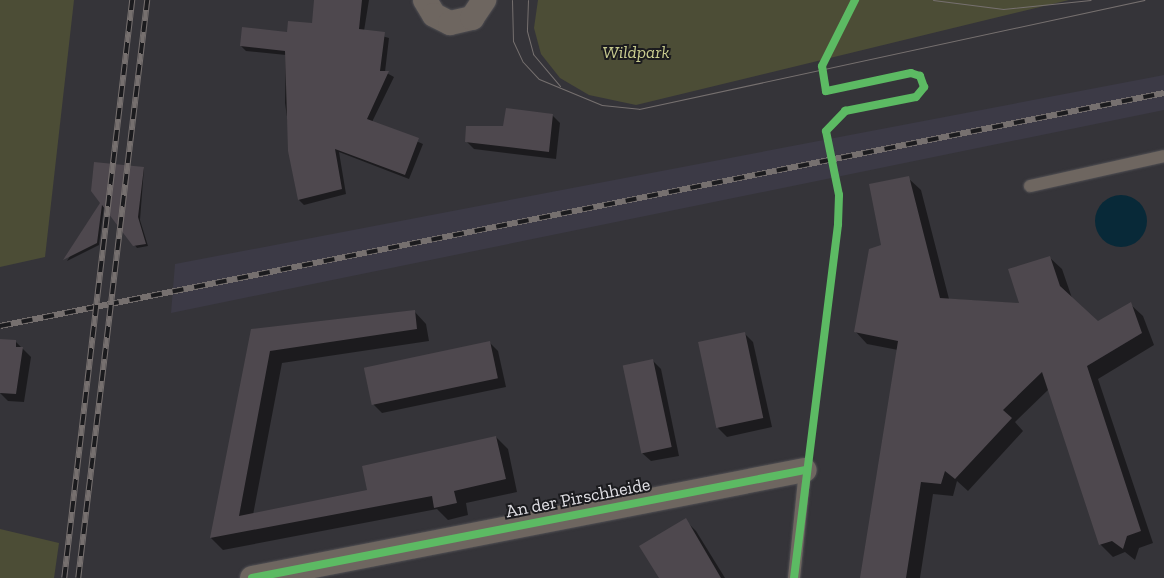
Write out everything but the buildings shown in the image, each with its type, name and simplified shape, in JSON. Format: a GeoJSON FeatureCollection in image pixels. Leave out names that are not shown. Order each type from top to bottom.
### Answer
{"type":"FeatureCollection","features":[{"type":"Feature","properties":{"kind":"street"},"geometry":{"type":"LineString","coordinates":[[425,0],[434,15],[450,23],[472,18],[484,0]]}},
{"type":"Feature","properties":{"kind":"street","name":"An der Pirschheide"},"geometry":{"type":"LineString","coordinates":[[252,578],[805,470]]}},
{"type":"Feature","properties":{"kind":"lane"},"geometry":{"type":"LineString","coordinates":[[1030,186],[1164,156]]}},
{"type":"Feature","properties":{"kind":"lane","name":"An der Pirschheide"},"geometry":{"type":"LineString","coordinates":[[794,578],[805,470]]}},
{"type":"Feature","properties":{"kind":"shaded area"},"geometry":{"type":"Polygon","coordinates":[[[1164,75],[1164,110],[171,313],[175,264],[1164,75]]]}},
{"type":"Feature","properties":{"kind":"green space"},"geometry":{"type":"Polygon","coordinates":[[[0,0],[74,0],[45,257],[0,267],[0,0]]]}},
{"type":"Feature","properties":{"kind":"green space","name":"Wildpark"},"geometry":{"type":"Polygon","coordinates":[[[538,0],[1069,0],[636,105],[589,95],[560,78],[541,54],[534,28],[538,0]]]}},
{"type":"Feature","properties":{"kind":"green space"},"geometry":{"type":"Polygon","coordinates":[[[0,529],[59,543],[54,578],[0,578],[0,529]]]}},
{"type":"Feature","properties":{"kind":"water"},"geometry":{"type":"Polygon","coordinates":[[[1121,195],[1131,197],[1139,203],[1145,211],[1147,221],[1145,231],[1139,239],[1131,245],[1121,247],[1111,245],[1103,239],[1097,231],[1095,221],[1097,211],[1103,203],[1111,197],[1121,195]]]}},
{"type":"Feature","properties":{"kind":"tram line"},"geometry":{"type":"LineString","coordinates":[[512,0],[513,41],[523,62],[539,79],[602,105],[639,109],[1144,0]]}},
{"type":"Feature","properties":{"kind":"tram line"},"geometry":{"type":"LineString","coordinates":[[528,0],[527,31],[533,54],[560,86]]}},
{"type":"Feature","properties":{"kind":"tram line"},"geometry":{"type":"LineString","coordinates":[[933,0],[1003,9],[1091,0]]}},
{"type":"Feature","properties":{"kind":"railway"},"geometry":{"type":"LineString","coordinates":[[64,578],[132,0]]}},
{"type":"Feature","properties":{"kind":"railway"},"geometry":{"type":"LineString","coordinates":[[78,578],[147,0]]}},
{"type":"Feature","properties":{"kind":"railway"},"geometry":{"type":"LineString","coordinates":[[0,326],[1164,93]]}},
{"type":"Feature","properties":{"kind":"cycle path"},"geometry":{"type":"LineString","coordinates":[[794,578],[838,224],[839,195],[826,131],[845,111],[916,97],[924,87],[920,76],[911,73],[826,91],[822,66],[855,0]]}},
{"type":"Feature","properties":{"kind":"cycle path"},"geometry":{"type":"LineString","coordinates":[[252,578],[805,470]]}}]}
